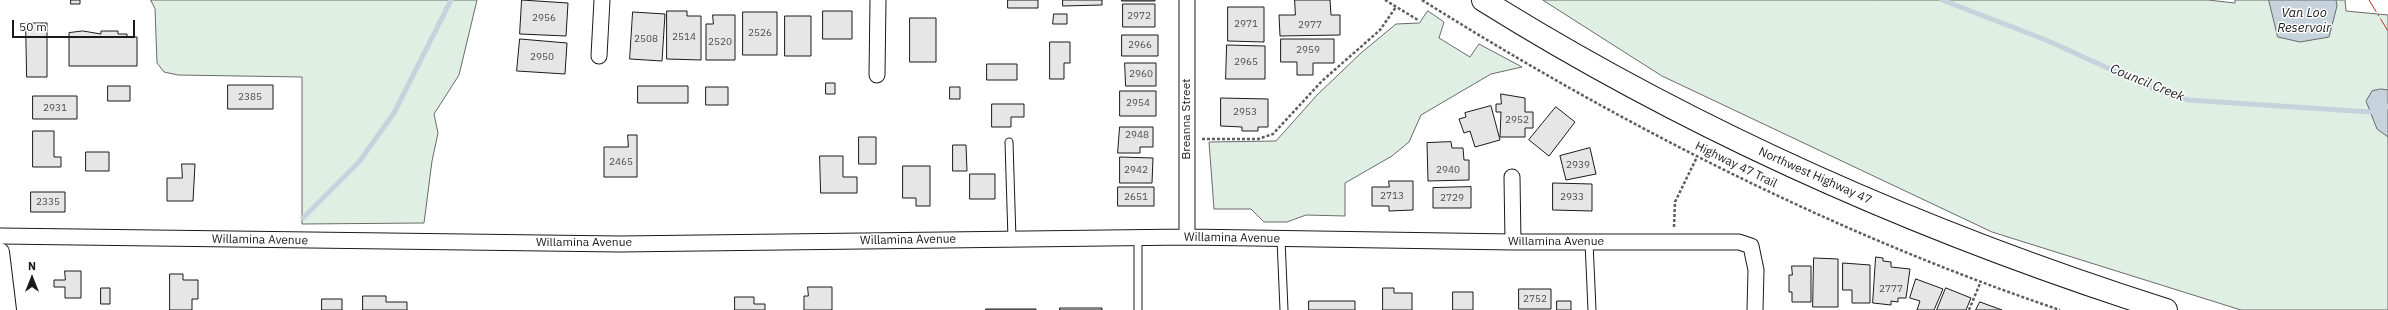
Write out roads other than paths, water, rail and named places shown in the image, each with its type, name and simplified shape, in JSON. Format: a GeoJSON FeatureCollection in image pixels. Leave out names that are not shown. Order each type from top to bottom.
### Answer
{"type":"FeatureCollection","features":[{"type":"Feature","properties":{"kind":"main road","name":"Northwest Highway 47"},"geometry":{"type":"LineString","coordinates":[[1484,0],[1533,30],[1675,110],[1838,187],[1962,239],[2097,288],[2166,310]]}},
{"type":"Feature","properties":{"kind":"street"},"geometry":{"type":"LineString","coordinates":[[599,56],[602,0]]}},
{"type":"Feature","properties":{"kind":"street"},"geometry":{"type":"LineString","coordinates":[[877,75],[878,0]]}},
{"type":"Feature","properties":{"kind":"street","name":"Breanna Street"},"geometry":{"type":"LineString","coordinates":[[1187,0],[1187,237]]}},
{"type":"Feature","properties":{"kind":"street"},"geometry":{"type":"LineString","coordinates":[[1512,177],[1513,242]]}},
{"type":"Feature","properties":{"kind":"street","name":"Willamina Avenue"},"geometry":{"type":"LineString","coordinates":[[0,236],[620,244],[1138,237],[1513,242],[1739,242],[1751,246],[1756,270],[1755,310]]}},
{"type":"Feature","properties":{"kind":"street"},"geometry":{"type":"LineString","coordinates":[[0,252],[7,310]]}},
{"type":"Feature","properties":{"kind":"lane"},"geometry":{"type":"LineString","coordinates":[[1008,142],[1012,239]]}},
{"type":"Feature","properties":{"kind":"lane"},"geometry":{"type":"LineString","coordinates":[[1138,237],[1138,310]]}},
{"type":"Feature","properties":{"kind":"lane"},"geometry":{"type":"LineString","coordinates":[[1282,238],[1284,310]]}},
{"type":"Feature","properties":{"kind":"lane"},"geometry":{"type":"LineString","coordinates":[[1589,242],[1592,310]]}},
{"type":"Feature","properties":{"kind":"water","name":"Van Loo Reservoir"},"geometry":{"type":"Polygon","coordinates":[[[2269,0],[2336,0],[2337,6],[2329,37],[2300,42],[2278,37],[2269,0]]]}},
{"type":"Feature","properties":{"kind":"water"},"geometry":{"type":"Polygon","coordinates":[[[2381,89],[2388,90],[2388,137],[2377,129],[2366,101],[2372,91],[2381,89]]]}},
{"type":"Feature","properties":{"kind":"waterway"},"geometry":{"type":"LineString","coordinates":[[303,218],[359,162],[394,113],[451,0]]}},
{"type":"Feature","properties":{"kind":"waterway","name":"Council Creek"},"geometry":{"type":"LineString","coordinates":[[1942,0],[2046,40],[2154,89],[2189,100],[2370,112],[2388,106]]}}]}
